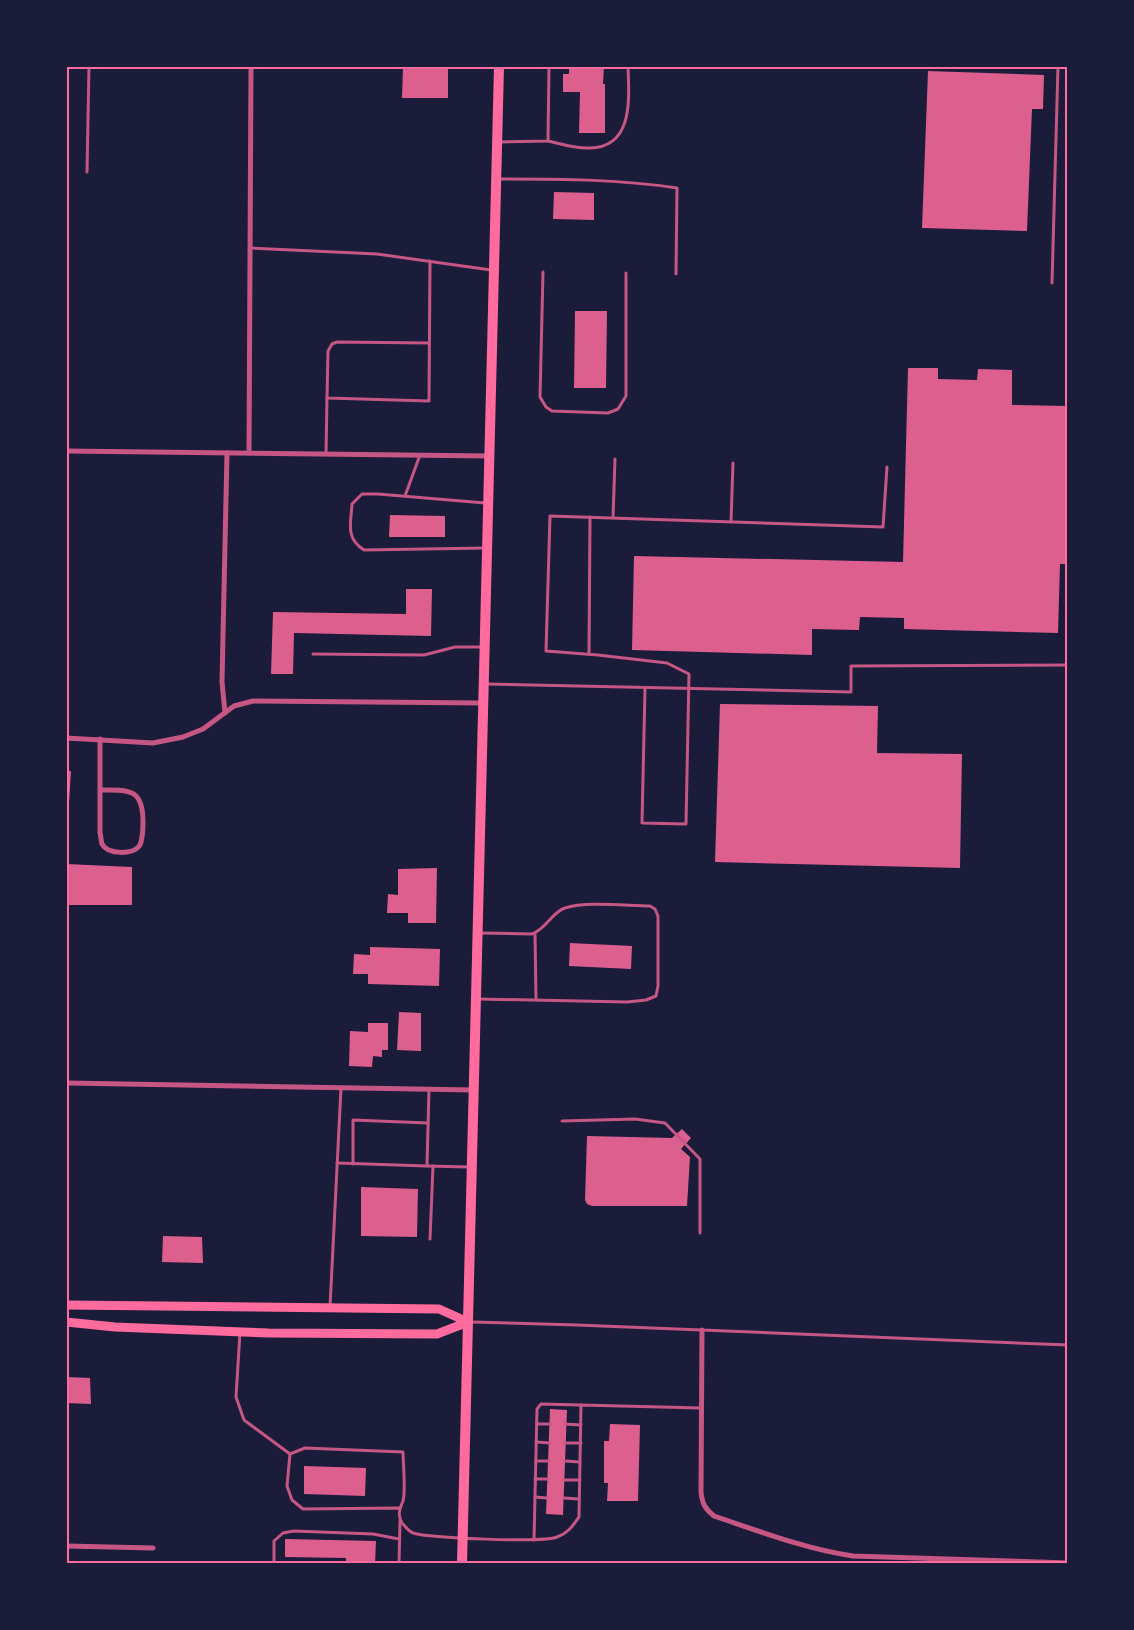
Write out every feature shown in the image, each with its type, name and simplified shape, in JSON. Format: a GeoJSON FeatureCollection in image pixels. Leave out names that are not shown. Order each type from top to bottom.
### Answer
{"type":"FeatureCollection","features":[{"type":"Feature","properties":{"kind":"main road"},"geometry":{"type":"LineString","coordinates":[[462,1564],[499,66]]}},
{"type":"Feature","properties":{"kind":"main road"},"geometry":{"type":"LineString","coordinates":[[66,1305],[439,1309],[468,1322]]}},
{"type":"Feature","properties":{"kind":"main road"},"geometry":{"type":"LineString","coordinates":[[66,1322],[240,1332],[437,1334],[468,1322]]}},
{"type":"Feature","properties":{"kind":"street"},"geometry":{"type":"LineString","coordinates":[[249,453],[251,66]]}},
{"type":"Feature","properties":{"kind":"street"},"geometry":{"type":"LineString","coordinates":[[66,451],[490,456]]}},
{"type":"Feature","properties":{"kind":"street"},"geometry":{"type":"LineString","coordinates":[[225,713],[222,682],[227,453]]}},
{"type":"Feature","properties":{"kind":"street"},"geometry":{"type":"LineString","coordinates":[[66,738],[153,743],[184,737],[202,729],[234,706],[253,701],[483,703]]}},
{"type":"Feature","properties":{"kind":"street"},"geometry":{"type":"LineString","coordinates":[[100,739],[100,790],[100,833],[102,844],[108,849],[120,852],[133,851],[140,846],[143,834],[143,808],[141,801],[127,790],[100,790]]}},
{"type":"Feature","properties":{"kind":"street"},"geometry":{"type":"LineString","coordinates":[[66,1083],[474,1090]]}},
{"type":"Feature","properties":{"kind":"street"},"geometry":{"type":"LineString","coordinates":[[702,1330],[701,1492],[702,1502],[706,1510],[714,1516],[811,1547],[853,1556],[1068,1563]]}},
{"type":"Feature","properties":{"kind":"street"},"geometry":{"type":"LineString","coordinates":[[66,1546],[153,1548]]}},
{"type":"Feature","properties":{"kind":"lane"},"geometry":{"type":"LineString","coordinates":[[87,172],[89,66]]}},
{"type":"Feature","properties":{"kind":"lane"},"geometry":{"type":"LineString","coordinates":[[548,141],[549,66]]}},
{"type":"Feature","properties":{"kind":"lane"},"geometry":{"type":"LineString","coordinates":[[497,142],[548,141],[589,148],[604,146],[617,140],[625,125],[629,100],[628,66]]}},
{"type":"Feature","properties":{"kind":"lane"},"geometry":{"type":"LineString","coordinates":[[1052,283],[1058,66]]}},
{"type":"Feature","properties":{"kind":"lane"},"geometry":{"type":"LineString","coordinates":[[496,179],[589,180],[653,184],[677,188],[676,274]]}},
{"type":"Feature","properties":{"kind":"lane"},"geometry":{"type":"LineString","coordinates":[[250,248],[377,254],[494,271]]}},
{"type":"Feature","properties":{"kind":"lane"},"geometry":{"type":"LineString","coordinates":[[327,398],[429,400],[430,261]]}},
{"type":"Feature","properties":{"kind":"lane"},"geometry":{"type":"LineString","coordinates":[[543,272],[540,397],[546,407],[552,411],[608,413],[618,409],[626,396],[626,273]]}},
{"type":"Feature","properties":{"kind":"lane"},"geometry":{"type":"LineString","coordinates":[[326,454],[328,351],[332,344],[337,342],[430,344]]}},
{"type":"Feature","properties":{"kind":"lane"},"geometry":{"type":"LineString","coordinates":[[405,496],[421,455]]}},
{"type":"Feature","properties":{"kind":"lane"},"geometry":{"type":"LineString","coordinates":[[613,518],[615,459]]}},
{"type":"Feature","properties":{"kind":"lane"},"geometry":{"type":"LineString","coordinates":[[731,522],[733,463]]}},
{"type":"Feature","properties":{"kind":"lane"},"geometry":{"type":"LineString","coordinates":[[645,688],[642,823],[686,824],[689,674],[667,663],[546,651],[550,516],[883,527],[887,467]]}},
{"type":"Feature","properties":{"kind":"lane"},"geometry":{"type":"LineString","coordinates":[[487,548],[364,550],[355,544],[350,532],[352,504],[362,494],[488,503]]}},
{"type":"Feature","properties":{"kind":"lane"},"geometry":{"type":"LineString","coordinates":[[589,654],[590,517]]}},
{"type":"Feature","properties":{"kind":"lane"},"geometry":{"type":"LineString","coordinates":[[313,654],[424,655],[455,647],[485,647]]}},
{"type":"Feature","properties":{"kind":"lane"},"geometry":{"type":"LineString","coordinates":[[484,684],[851,692],[851,666],[1068,665]]}},
{"type":"Feature","properties":{"kind":"lane"},"geometry":{"type":"LineString","coordinates":[[476,999],[627,1002],[646,1000],[656,996],[658,986],[658,916],[655,909],[650,906],[585,905],[564,908],[536,933],[478,933]]}},
{"type":"Feature","properties":{"kind":"lane"},"geometry":{"type":"LineString","coordinates":[[536,933],[536,999]]}},
{"type":"Feature","properties":{"kind":"lane"},"geometry":{"type":"LineString","coordinates":[[330,1308],[341,1088]]}},
{"type":"Feature","properties":{"kind":"lane"},"geometry":{"type":"LineString","coordinates":[[427,1166],[429,1089]]}},
{"type":"Feature","properties":{"kind":"lane"},"geometry":{"type":"LineString","coordinates":[[562,1120],[634,1119],[665,1123],[700,1159],[700,1233]]}},
{"type":"Feature","properties":{"kind":"lane"},"geometry":{"type":"LineString","coordinates":[[353,1164],[353,1120],[428,1122]]}},
{"type":"Feature","properties":{"kind":"lane"},"geometry":{"type":"LineString","coordinates":[[338,1163],[472,1167]]}},
{"type":"Feature","properties":{"kind":"lane"},"geometry":{"type":"LineString","coordinates":[[430,1239],[433,1166]]}},
{"type":"Feature","properties":{"kind":"lane"},"geometry":{"type":"LineString","coordinates":[[468,1322],[1068,1345]]}},
{"type":"Feature","properties":{"kind":"lane"},"geometry":{"type":"LineString","coordinates":[[240,1332],[236,1397],[244,1420],[290,1454]]}},
{"type":"Feature","properties":{"kind":"lane"},"geometry":{"type":"LineString","coordinates":[[534,1540],[537,1409],[541,1404],[701,1408]]}},
{"type":"Feature","properties":{"kind":"lane"},"geometry":{"type":"LineString","coordinates":[[400,1520],[410,1532],[463,1537],[534,1540],[555,1538],[569,1532],[579,1517],[582,1405]]}},
{"type":"Feature","properties":{"kind":"lane"},"geometry":{"type":"LineString","coordinates":[[537,1424],[550,1424]]}},
{"type":"Feature","properties":{"kind":"lane"},"geometry":{"type":"LineString","coordinates":[[565,1424],[581,1425]]}},
{"type":"Feature","properties":{"kind":"lane"},"geometry":{"type":"LineString","coordinates":[[536,1442],[550,1443]]}},
{"type":"Feature","properties":{"kind":"lane"},"geometry":{"type":"LineString","coordinates":[[565,1443],[581,1443]]}},
{"type":"Feature","properties":{"kind":"lane"},"geometry":{"type":"LineString","coordinates":[[290,1454],[305,1448],[404,1452],[403,1500],[399,1508],[399,1564]]}},
{"type":"Feature","properties":{"kind":"lane"},"geometry":{"type":"LineString","coordinates":[[290,1454],[288,1486],[292,1500],[303,1509],[399,1508]]}},
{"type":"Feature","properties":{"kind":"lane"},"geometry":{"type":"LineString","coordinates":[[536,1460],[549,1461]]}},
{"type":"Feature","properties":{"kind":"lane"},"geometry":{"type":"LineString","coordinates":[[564,1461],[580,1462]]}},
{"type":"Feature","properties":{"kind":"lane"},"geometry":{"type":"LineString","coordinates":[[535,1479],[548,1479]]}},
{"type":"Feature","properties":{"kind":"lane"},"geometry":{"type":"LineString","coordinates":[[564,1480],[580,1480]]}},
{"type":"Feature","properties":{"kind":"lane"},"geometry":{"type":"LineString","coordinates":[[535,1497],[547,1498]]}},
{"type":"Feature","properties":{"kind":"lane"},"geometry":{"type":"LineString","coordinates":[[564,1498],[579,1499]]}},
{"type":"Feature","properties":{"kind":"lane"},"geometry":{"type":"LineString","coordinates":[[274,1564],[274,1541],[284,1533],[294,1531],[373,1534],[400,1539]]}},
{"type":"Feature","properties":{"kind":"building"},"geometry":{"type":"Polygon","coordinates":[[[403,66],[448,66],[448,98],[402,98],[403,66]]]}},
{"type":"Feature","properties":{"kind":"building"},"geometry":{"type":"Polygon","coordinates":[[[569,66],[604,66],[605,133],[579,133],[580,92],[563,92],[563,74],[569,74],[569,66]]]}},
{"type":"Feature","properties":{"kind":"building"},"geometry":{"type":"Polygon","coordinates":[[[928,71],[1044,75],[1043,109],[1032,109],[1027,231],[922,228],[928,71]]]}},
{"type":"Feature","properties":{"kind":"building"},"geometry":{"type":"Polygon","coordinates":[[[554,192],[594,193],[594,220],[553,219],[554,192]]]}},
{"type":"Feature","properties":{"kind":"building"},"geometry":{"type":"Polygon","coordinates":[[[575,311],[607,311],[606,388],[574,388],[575,311]]]}},
{"type":"Feature","properties":{"kind":"building"},"geometry":{"type":"Polygon","coordinates":[[[908,368],[938,368],[938,379],[977,380],[978,369],[1012,370],[1012,405],[1068,406],[1068,564],[1060,564],[1058,633],[904,629],[904,618],[860,617],[859,630],[812,629],[812,655],[632,650],[634,556],[903,562],[908,368]]]}},
{"type":"Feature","properties":{"kind":"building"},"geometry":{"type":"Polygon","coordinates":[[[390,515],[445,516],[445,537],[389,537],[390,515]]]}},
{"type":"Feature","properties":{"kind":"building"},"geometry":{"type":"Polygon","coordinates":[[[406,589],[432,589],[431,636],[294,633],[293,674],[271,674],[273,612],[406,614],[406,589]]]}},
{"type":"Feature","properties":{"kind":"building"},"geometry":{"type":"Polygon","coordinates":[[[720,704],[878,706],[877,753],[962,754],[960,868],[715,862],[720,704]]]}},
{"type":"Feature","properties":{"kind":"building"},"geometry":{"type":"Polygon","coordinates":[[[66,771],[71,771],[68,819],[66,819],[66,771]]]}},
{"type":"Feature","properties":{"kind":"building"},"geometry":{"type":"Polygon","coordinates":[[[66,864],[132,867],[132,905],[66,905],[66,864]]]}},
{"type":"Feature","properties":{"kind":"building"},"geometry":{"type":"Polygon","coordinates":[[[437,868],[436,923],[408,923],[408,913],[387,913],[388,894],[398,895],[398,869],[437,868]]]}},
{"type":"Feature","properties":{"kind":"building"},"geometry":{"type":"Polygon","coordinates":[[[570,943],[632,946],[631,969],[569,966],[570,943]]]}},
{"type":"Feature","properties":{"kind":"building"},"geometry":{"type":"Polygon","coordinates":[[[370,947],[440,949],[439,986],[368,984],[368,974],[353,974],[354,954],[370,955],[370,947]]]}},
{"type":"Feature","properties":{"kind":"building"},"geometry":{"type":"Polygon","coordinates":[[[399,1012],[421,1013],[421,1051],[397,1050],[399,1012]]]}},
{"type":"Feature","properties":{"kind":"building"},"geometry":{"type":"Polygon","coordinates":[[[368,1023],[388,1023],[388,1050],[382,1050],[382,1057],[373,1056],[372,1067],[349,1066],[350,1031],[368,1032],[368,1023]]]}},
{"type":"Feature","properties":{"kind":"building"},"geometry":{"type":"Polygon","coordinates":[[[682,1129],[691,1138],[681,1149],[690,1157],[687,1206],[592,1206],[587,1204],[585,1200],[587,1136],[672,1138],[682,1129]]]}},
{"type":"Feature","properties":{"kind":"building"},"geometry":{"type":"Polygon","coordinates":[[[361,1187],[418,1189],[417,1237],[361,1236],[361,1187]]]}},
{"type":"Feature","properties":{"kind":"building"},"geometry":{"type":"Polygon","coordinates":[[[163,1236],[202,1237],[203,1263],[162,1262],[163,1236]]]}},
{"type":"Feature","properties":{"kind":"building"},"geometry":{"type":"Polygon","coordinates":[[[66,1377],[90,1378],[91,1404],[66,1403],[66,1377]]]}},
{"type":"Feature","properties":{"kind":"building"},"geometry":{"type":"Polygon","coordinates":[[[550,1409],[567,1410],[563,1515],[546,1514],[550,1409]]]}},
{"type":"Feature","properties":{"kind":"building"},"geometry":{"type":"Polygon","coordinates":[[[610,1424],[640,1425],[638,1501],[607,1501],[608,1483],[604,1483],[604,1441],[609,1441],[610,1424]]]}},
{"type":"Feature","properties":{"kind":"building"},"geometry":{"type":"Polygon","coordinates":[[[304,1466],[366,1468],[365,1496],[304,1494],[304,1466]]]}},
{"type":"Feature","properties":{"kind":"building"},"geometry":{"type":"Polygon","coordinates":[[[285,1539],[376,1541],[375,1564],[346,1564],[346,1558],[285,1557],[285,1539]]]}}]}
